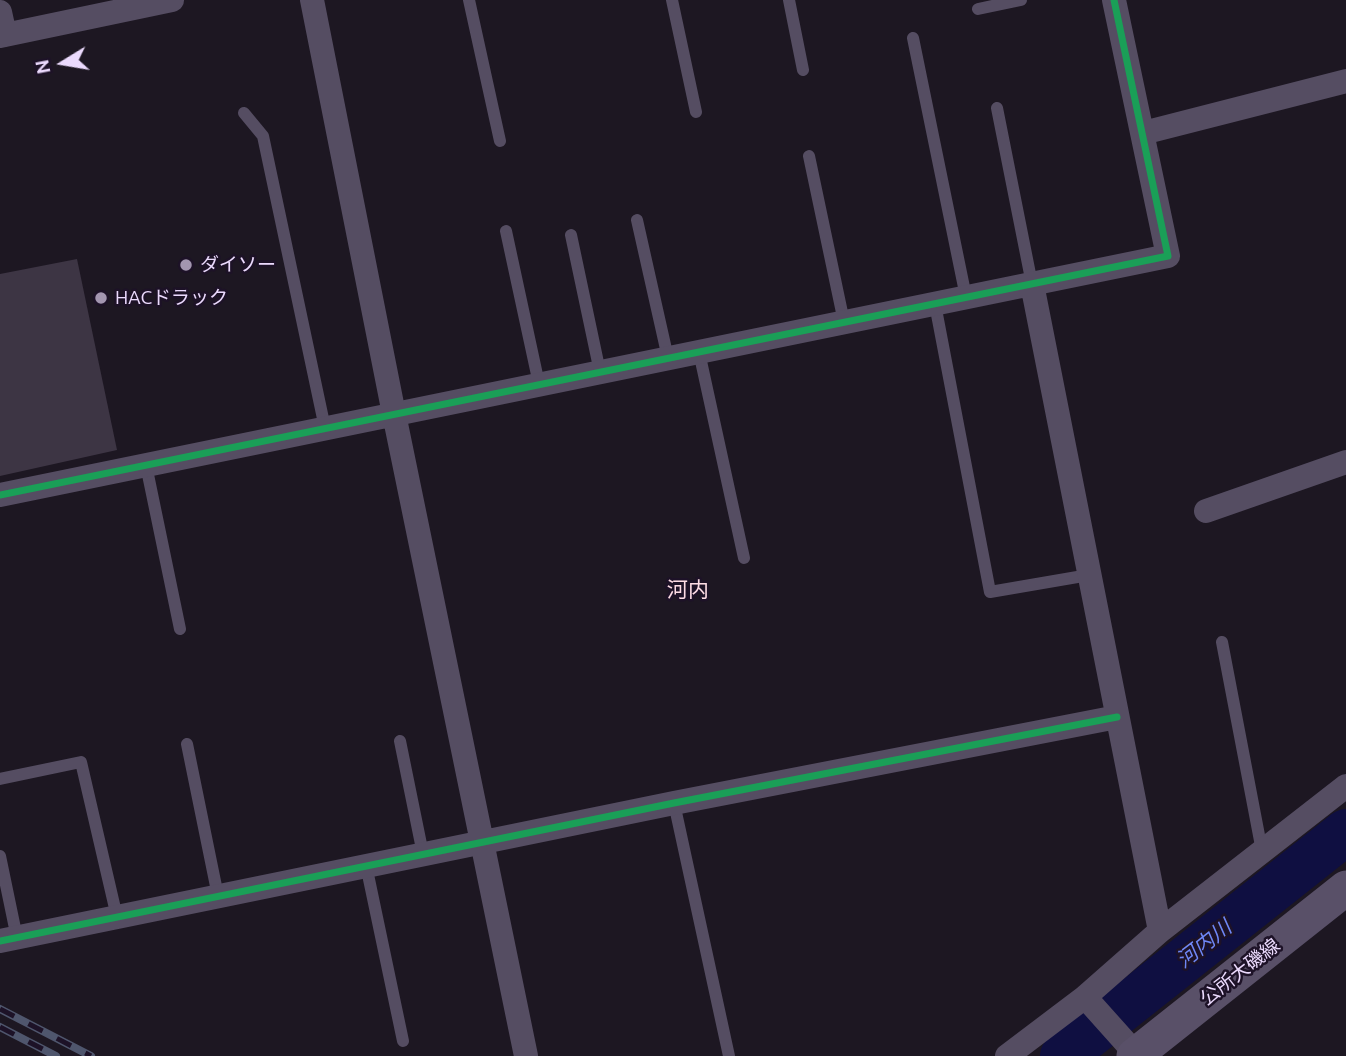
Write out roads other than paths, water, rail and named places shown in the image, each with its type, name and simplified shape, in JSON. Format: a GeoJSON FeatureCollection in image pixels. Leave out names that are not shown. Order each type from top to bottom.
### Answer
{"type":"FeatureCollection","features":[{"type":"Feature","properties":{"kind":"main road","name":"公所大磯線"},"geometry":{"type":"LineString","coordinates":[[1131,1050],[1346,888]]}},
{"type":"Feature","properties":{"kind":"street"},"geometry":{"type":"LineString","coordinates":[[2,27],[172,0]]}},
{"type":"Feature","properties":{"kind":"street"},"geometry":{"type":"LineString","coordinates":[[312,0],[526,1056]]}},
{"type":"Feature","properties":{"kind":"street"},"geometry":{"type":"LineString","coordinates":[[0,495],[1168,256],[1114,0]]}},
{"type":"Feature","properties":{"kind":"street"},"geometry":{"type":"LineString","coordinates":[[1143,133],[1346,81]]}},
{"type":"Feature","properties":{"kind":"street"},"geometry":{"type":"LineString","coordinates":[[1032,284],[1160,931]]}},
{"type":"Feature","properties":{"kind":"street"},"geometry":{"type":"LineString","coordinates":[[1206,511],[1346,462]]}},
{"type":"Feature","properties":{"kind":"street"},"geometry":{"type":"LineString","coordinates":[[9,939],[674,803],[1117,718]]}},
{"type":"Feature","properties":{"kind":"street"},"geometry":{"type":"LineString","coordinates":[[1007,1056],[1085,996],[1160,931],[1346,786]]}},
{"type":"Feature","properties":{"kind":"street"},"geometry":{"type":"LineString","coordinates":[[1085,996],[1131,1050]]}},
{"type":"Feature","properties":{"kind":"lane"},"geometry":{"type":"LineString","coordinates":[[469,0],[500,141]]}},
{"type":"Feature","properties":{"kind":"lane"},"geometry":{"type":"LineString","coordinates":[[672,0],[696,112]]}},
{"type":"Feature","properties":{"kind":"lane"},"geometry":{"type":"LineString","coordinates":[[789,0],[803,70]]}},
{"type":"Feature","properties":{"kind":"lane"},"geometry":{"type":"LineString","coordinates":[[978,9],[1021,0]]}},
{"type":"Feature","properties":{"kind":"lane"},"geometry":{"type":"LineString","coordinates":[[912,38],[966,297]]}},
{"type":"Feature","properties":{"kind":"lane"},"geometry":{"type":"LineString","coordinates":[[997,108],[1032,284]]}},
{"type":"Feature","properties":{"kind":"lane"},"geometry":{"type":"LineString","coordinates":[[244,113],[263,136],[326,428]]}},
{"type":"Feature","properties":{"kind":"lane"},"geometry":{"type":"LineString","coordinates":[[809,156],[844,322]]}},
{"type":"Feature","properties":{"kind":"lane"},"geometry":{"type":"LineString","coordinates":[[637,220],[668,358]]}},
{"type":"Feature","properties":{"kind":"lane"},"geometry":{"type":"LineString","coordinates":[[506,231],[539,384]]}},
{"type":"Feature","properties":{"kind":"lane"},"geometry":{"type":"LineString","coordinates":[[571,235],[600,372]]}},
{"type":"Feature","properties":{"kind":"lane"},"geometry":{"type":"LineString","coordinates":[[935,304],[990,593],[1089,575]]}},
{"type":"Feature","properties":{"kind":"lane"},"geometry":{"type":"LineString","coordinates":[[699,352],[744,558]]}},
{"type":"Feature","properties":{"kind":"lane"},"geometry":{"type":"LineString","coordinates":[[146,465],[180,629]]}},
{"type":"Feature","properties":{"kind":"lane"},"geometry":{"type":"LineString","coordinates":[[1222,642],[1262,851]]}},
{"type":"Feature","properties":{"kind":"lane"},"geometry":{"type":"LineString","coordinates":[[400,741],[423,854]]}},
{"type":"Feature","properties":{"kind":"lane"},"geometry":{"type":"LineString","coordinates":[[187,744],[218,896]]}},
{"type":"Feature","properties":{"kind":"lane"},"geometry":{"type":"LineString","coordinates":[[0,779],[81,762],[117,917]]}},
{"type":"Feature","properties":{"kind":"lane"},"geometry":{"type":"LineString","coordinates":[[674,803],[729,1056]]}},
{"type":"Feature","properties":{"kind":"lane"},"geometry":{"type":"LineString","coordinates":[[0,856],[9,939]]}},
{"type":"Feature","properties":{"kind":"lane"},"geometry":{"type":"LineString","coordinates":[[366,865],[403,1041]]}},
{"type":"Feature","properties":{"kind":"waterway","name":"河内川"},"geometry":{"type":"LineString","coordinates":[[1063,1056],[1346,832]]}},
{"type":"Feature","properties":{"kind":"railway"},"geometry":{"type":"LineString","coordinates":[[0,1009],[91,1056]]}},
{"type":"Feature","properties":{"kind":"railway"},"geometry":{"type":"LineString","coordinates":[[0,1027],[56,1056]]}},
{"type":"Feature","properties":{"kind":"place","name":"ダイソー"},"geometry":{"type":"Point","coordinates":[186,265]}},
{"type":"Feature","properties":{"kind":"place","name":"HACドラック"},"geometry":{"type":"Point","coordinates":[101,298]}},
{"type":"Feature","properties":{"kind":"district","name":"河内"},"geometry":{"type":"Point","coordinates":[688,590]}}]}
